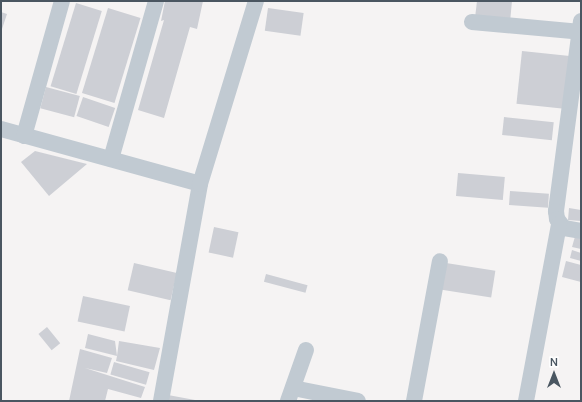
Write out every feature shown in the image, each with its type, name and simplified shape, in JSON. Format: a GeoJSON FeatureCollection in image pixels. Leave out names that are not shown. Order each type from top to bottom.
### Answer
{"type":"FeatureCollection","features":[{"type":"Feature","properties":{"kind":"street"},"geometry":{"type":"LineString","coordinates":[[24,136],[62,1]]}},
{"type":"Feature","properties":{"kind":"street"},"geometry":{"type":"LineString","coordinates":[[111,159],[156,1]]}},
{"type":"Feature","properties":{"kind":"street"},"geometry":{"type":"LineString","coordinates":[[161,401],[200,184],[256,1]]}},
{"type":"Feature","properties":{"kind":"street"},"geometry":{"type":"LineString","coordinates":[[472,22],[581,28],[556,210],[559,224],[526,401]]}},
{"type":"Feature","properties":{"kind":"street"},"geometry":{"type":"LineString","coordinates":[[1,129],[200,184]]}},
{"type":"Feature","properties":{"kind":"street"},"geometry":{"type":"LineString","coordinates":[[559,224],[564,228],[581,231]]}},
{"type":"Feature","properties":{"kind":"street"},"geometry":{"type":"LineString","coordinates":[[414,401],[440,261]]}},
{"type":"Feature","properties":{"kind":"street"},"geometry":{"type":"LineString","coordinates":[[306,350],[290,394],[358,401]]}},
{"type":"Feature","properties":{"kind":"building"},"geometry":{"type":"Polygon","coordinates":[[[165,1],[203,1],[197,29],[190,27],[164,118],[138,110],[164,20],[161,21],[165,1]]]}},
{"type":"Feature","properties":{"kind":"building"},"geometry":{"type":"Polygon","coordinates":[[[477,1],[512,1],[510,22],[475,18],[477,1]]]}},
{"type":"Feature","properties":{"kind":"building"},"geometry":{"type":"Polygon","coordinates":[[[76,3],[102,11],[76,94],[51,86],[76,3]]]}},
{"type":"Feature","properties":{"kind":"building"},"geometry":{"type":"Polygon","coordinates":[[[108,8],[141,18],[114,103],[82,93],[108,8]]]}},
{"type":"Feature","properties":{"kind":"building"},"geometry":{"type":"Polygon","coordinates":[[[268,8],[304,13],[300,36],[265,31],[268,8]]]}},
{"type":"Feature","properties":{"kind":"building"},"geometry":{"type":"Polygon","coordinates":[[[1,12],[7,14],[1,32],[1,12]]]}},
{"type":"Feature","properties":{"kind":"building"},"geometry":{"type":"Polygon","coordinates":[[[522,51],[570,56],[564,109],[516,104],[522,51]]]}},
{"type":"Feature","properties":{"kind":"building"},"geometry":{"type":"Polygon","coordinates":[[[46,87],[80,96],[74,117],[40,108],[46,87]]]}},
{"type":"Feature","properties":{"kind":"building"},"geometry":{"type":"Polygon","coordinates":[[[83,97],[115,108],[109,127],[76,116],[83,97]]]}},
{"type":"Feature","properties":{"kind":"building"},"geometry":{"type":"Polygon","coordinates":[[[504,117],[554,122],[552,140],[502,135],[504,117]]]}},
{"type":"Feature","properties":{"kind":"building"},"geometry":{"type":"Polygon","coordinates":[[[35,151],[87,164],[49,196],[21,162],[35,151]]]}},
{"type":"Feature","properties":{"kind":"building"},"geometry":{"type":"Polygon","coordinates":[[[458,173],[505,177],[503,200],[456,196],[458,173]]]}},
{"type":"Feature","properties":{"kind":"building"},"geometry":{"type":"Polygon","coordinates":[[[510,191],[549,194],[548,208],[509,205],[510,191]]]}},
{"type":"Feature","properties":{"kind":"building"},"geometry":{"type":"Polygon","coordinates":[[[569,208],[581,210],[581,221],[568,220],[569,208]]]}},
{"type":"Feature","properties":{"kind":"building"},"geometry":{"type":"Polygon","coordinates":[[[214,227],[238,232],[233,258],[209,252],[214,227]]]}},
{"type":"Feature","properties":{"kind":"building"},"geometry":{"type":"Polygon","coordinates":[[[576,233],[581,235],[581,249],[572,247],[576,233]]]}},
{"type":"Feature","properties":{"kind":"building"},"geometry":{"type":"Polygon","coordinates":[[[572,250],[581,253],[581,261],[570,258],[572,250]]]}},
{"type":"Feature","properties":{"kind":"building"},"geometry":{"type":"Polygon","coordinates":[[[566,261],[581,265],[581,282],[562,277],[566,261]]]}},
{"type":"Feature","properties":{"kind":"building"},"geometry":{"type":"Polygon","coordinates":[[[134,263],[177,273],[171,300],[128,290],[134,263]]]}},
{"type":"Feature","properties":{"kind":"building"},"geometry":{"type":"Polygon","coordinates":[[[446,263],[495,271],[491,297],[442,290],[446,263]]]}},
{"type":"Feature","properties":{"kind":"building"},"geometry":{"type":"Polygon","coordinates":[[[266,274],[308,285],[305,293],[264,282],[266,274]]]}},
{"type":"Feature","properties":{"kind":"building"},"geometry":{"type":"Polygon","coordinates":[[[83,296],[130,306],[125,331],[78,321],[83,296]]]}},
{"type":"Feature","properties":{"kind":"building"},"geometry":{"type":"Polygon","coordinates":[[[47,327],[60,343],[52,350],[38,334],[47,327]]]}},
{"type":"Feature","properties":{"kind":"building"},"geometry":{"type":"Polygon","coordinates":[[[88,334],[115,341],[117,356],[85,348],[88,334]]]}},
{"type":"Feature","properties":{"kind":"building"},"geometry":{"type":"Polygon","coordinates":[[[119,341],[160,348],[154,370],[116,361],[119,341]]]}},
{"type":"Feature","properties":{"kind":"building"},"geometry":{"type":"Polygon","coordinates":[[[80,349],[112,358],[107,373],[85,368],[145,387],[141,398],[108,389],[105,401],[69,401],[80,349]]]}},
{"type":"Feature","properties":{"kind":"building"},"geometry":{"type":"Polygon","coordinates":[[[114,362],[150,372],[146,385],[110,374],[114,362]]]}},
{"type":"Feature","properties":{"kind":"building"},"geometry":{"type":"Polygon","coordinates":[[[168,395],[195,400],[167,401],[168,395]]]}}]}
